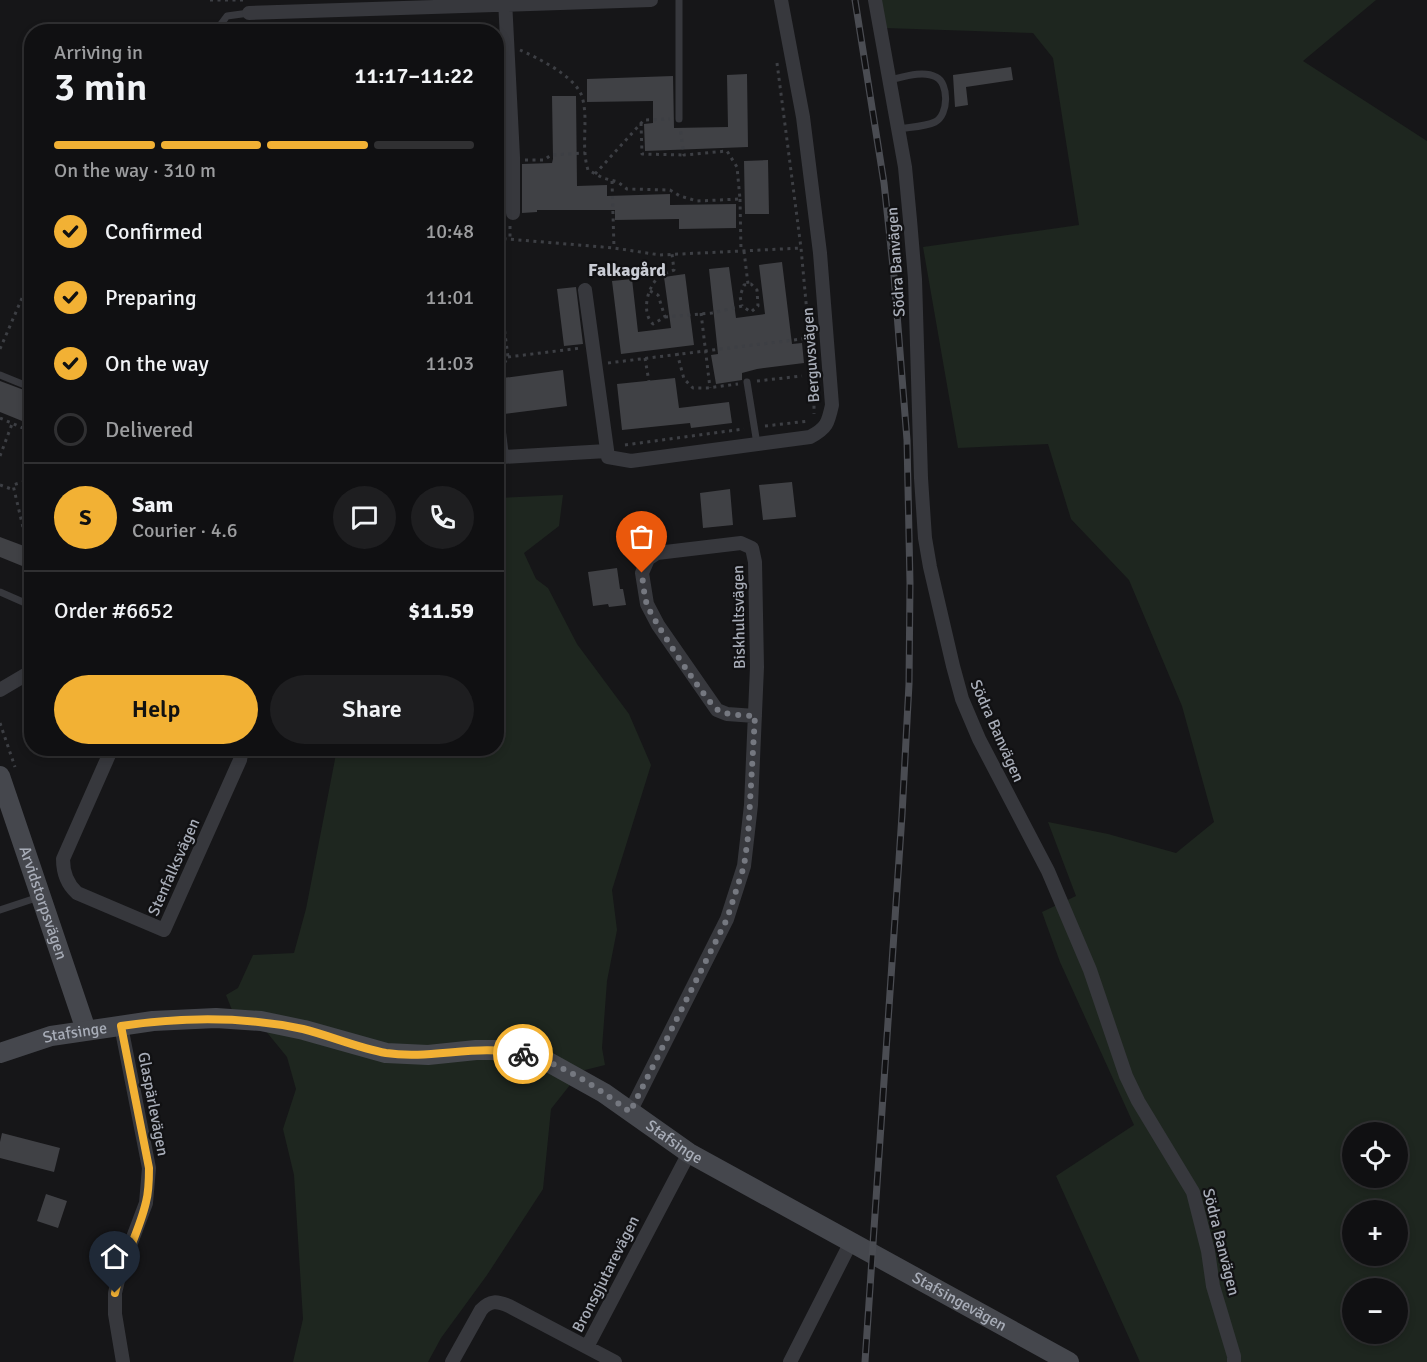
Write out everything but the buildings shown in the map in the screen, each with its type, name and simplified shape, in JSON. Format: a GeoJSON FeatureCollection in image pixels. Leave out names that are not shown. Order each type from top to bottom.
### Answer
{"type":"FeatureCollection","features":[{"type":"Feature","properties":{"kind":"street"},"geometry":{"type":"LineString","coordinates":[[247,7],[651,0]]}},
{"type":"Feature","properties":{"kind":"street","name":"Berguvsvägen"},"geometry":{"type":"LineString","coordinates":[[781,0],[803,117],[819,247],[832,405],[828,422],[822,431]]}},
{"type":"Feature","properties":{"kind":"street","name":"Södra Banvägen"},"geometry":{"type":"LineString","coordinates":[[875,0],[905,167],[915,279],[925,538],[952,666],[962,699],[979,739],[1048,871],[1080,948],[1126,1076],[1138,1101],[1193,1192],[1208,1251],[1213,1286],[1234,1362]]}},
{"type":"Feature","properties":{"kind":"street"},"geometry":{"type":"LineString","coordinates":[[505,2],[513,161],[513,213]]}},
{"type":"Feature","properties":{"kind":"street"},"geometry":{"type":"LineString","coordinates":[[585,290],[608,457],[631,460],[810,437],[822,431]]}},
{"type":"Feature","properties":{"kind":"street"},"geometry":{"type":"LineString","coordinates":[[504,457],[607,449]]}},
{"type":"Feature","properties":{"kind":"street","name":"Biskhultsvägen"},"geometry":{"type":"LineString","coordinates":[[630,1112],[727,919],[744,866],[748,837],[755,716],[757,656],[755,562],[752,548],[741,543],[657,554],[648,559],[642,573],[647,604],[664,634],[717,710],[727,714],[755,716]]}},
{"type":"Feature","properties":{"kind":"street"},"geometry":{"type":"LineString","coordinates":[[0,690],[24,676]]}},
{"type":"Feature","properties":{"kind":"street","name":"Stenfalksvägen"},"geometry":{"type":"LineString","coordinates":[[108,756],[63,859],[63,872],[71,888],[78,894],[164,930],[241,756]]}},
{"type":"Feature","properties":{"kind":"street","name":"Arvidstorpsvägen"},"geometry":{"type":"LineString","coordinates":[[0,776],[86,1030]]}},
{"type":"Feature","properties":{"kind":"street","name":"Stafsinge"},"geometry":{"type":"LineString","coordinates":[[0,1053],[51,1036],[86,1030],[153,1021],[216,1018],[261,1021],[304,1030],[386,1053],[428,1055],[476,1050],[508,1050],[543,1059],[604,1093],[689,1153],[851,1242]]}},
{"type":"Feature","properties":{"kind":"street","name":"Glaspärlevägen"},"geometry":{"type":"LineString","coordinates":[[121,1026],[149,1168],[146,1203],[120,1272],[115,1293],[114,1314],[123,1362]]}},
{"type":"Feature","properties":{"kind":"street","name":"Bronsgjutarevägen"},"geometry":{"type":"LineString","coordinates":[[452,1362],[481,1310],[492,1301],[509,1305],[587,1347],[689,1153]]}},
{"type":"Feature","properties":{"kind":"street"},"geometry":{"type":"LineString","coordinates":[[790,1362],[851,1242]]}},
{"type":"Feature","properties":{"kind":"street","name":"Stafsingevägen"},"geometry":{"type":"LineString","coordinates":[[851,1242],[1069,1362]]}},
{"type":"Feature","properties":{"kind":"street"},"geometry":{"type":"LineString","coordinates":[[587,1347],[615,1362]]}},
{"type":"Feature","properties":{"kind":"lane"},"geometry":{"type":"LineString","coordinates":[[679,0],[679,119]]}},
{"type":"Feature","properties":{"kind":"lane"},"geometry":{"type":"LineString","coordinates":[[221,24],[227,16],[247,7]]}},
{"type":"Feature","properties":{"kind":"lane"},"geometry":{"type":"LineString","coordinates":[[890,80],[910,75],[934,76],[940,80],[945,96],[942,115],[935,122],[898,129]]}},
{"type":"Feature","properties":{"kind":"lane"},"geometry":{"type":"LineString","coordinates":[[0,375],[24,385]]}},
{"type":"Feature","properties":{"kind":"lane"},"geometry":{"type":"LineString","coordinates":[[747,382],[756,444]]}},
{"type":"Feature","properties":{"kind":"lane"},"geometry":{"type":"LineString","coordinates":[[0,592],[24,602]]}},
{"type":"Feature","properties":{"kind":"lane"},"geometry":{"type":"LineString","coordinates":[[0,910],[41,896]]}},
{"type":"Feature","properties":{"kind":"path"},"geometry":{"type":"LineString","coordinates":[[210,0],[247,7]]}},
{"type":"Feature","properties":{"kind":"path"},"geometry":{"type":"LineString","coordinates":[[507,44],[540,59],[569,80],[580,93],[585,116],[585,153],[588,170],[618,182],[627,189],[670,190],[697,201],[740,199]]}},
{"type":"Feature","properties":{"kind":"path"},"geometry":{"type":"LineString","coordinates":[[776,56],[801,248],[814,389],[814,415],[809,421]]}},
{"type":"Feature","properties":{"kind":"path"},"geometry":{"type":"LineString","coordinates":[[595,174],[644,120],[679,119],[684,155]]}},
{"type":"Feature","properties":{"kind":"path"},"geometry":{"type":"LineString","coordinates":[[641,123],[642,154],[684,155],[727,151],[737,167],[742,250],[748,284]]}},
{"type":"Feature","properties":{"kind":"path"},"geometry":{"type":"LineString","coordinates":[[513,161],[544,160],[551,155],[585,153]]}},
{"type":"Feature","properties":{"kind":"path"},"geometry":{"type":"LineString","coordinates":[[612,181],[614,248]]}},
{"type":"Feature","properties":{"kind":"path"},"geometry":{"type":"LineString","coordinates":[[504,239],[614,248],[660,255],[819,247]]}},
{"type":"Feature","properties":{"kind":"path"},"geometry":{"type":"LineString","coordinates":[[672,254],[674,270],[658,277],[650,291],[645,311],[653,324],[665,317],[712,313],[742,306],[752,312],[758,306],[757,290],[748,284]]}},
{"type":"Feature","properties":{"kind":"path"},"geometry":{"type":"LineString","coordinates":[[742,306],[741,296],[744,285],[748,284]]}},
{"type":"Feature","properties":{"kind":"path"},"geometry":{"type":"LineString","coordinates":[[650,291],[658,295],[665,317]]}},
{"type":"Feature","properties":{"kind":"path"},"geometry":{"type":"LineString","coordinates":[[0,349],[24,294]]}},
{"type":"Feature","properties":{"kind":"path"},"geometry":{"type":"LineString","coordinates":[[701,313],[710,388]]}},
{"type":"Feature","properties":{"kind":"path"},"geometry":{"type":"LineString","coordinates":[[504,326],[508,357],[504,364]]}},
{"type":"Feature","properties":{"kind":"path"},"geometry":{"type":"LineString","coordinates":[[595,365],[705,349],[826,336]]}},
{"type":"Feature","properties":{"kind":"path"},"geometry":{"type":"LineString","coordinates":[[508,357],[593,347]]}},
{"type":"Feature","properties":{"kind":"path"},"geometry":{"type":"LineString","coordinates":[[677,353],[684,379],[693,387],[710,388],[802,376]]}},
{"type":"Feature","properties":{"kind":"path"},"geometry":{"type":"LineString","coordinates":[[645,358],[649,381]]}},
{"type":"Feature","properties":{"kind":"path"},"geometry":{"type":"LineString","coordinates":[[0,418],[24,429]]}},
{"type":"Feature","properties":{"kind":"path"},"geometry":{"type":"LineString","coordinates":[[607,449],[809,421],[822,431]]}},
{"type":"Feature","properties":{"kind":"path"},"geometry":{"type":"LineString","coordinates":[[0,456],[12,424]]}},
{"type":"Feature","properties":{"kind":"path"},"geometry":{"type":"LineString","coordinates":[[24,481],[13,485],[24,532]]}},
{"type":"Feature","properties":{"kind":"path"},"geometry":{"type":"LineString","coordinates":[[0,485],[14,490]]}},
{"type":"Feature","properties":{"kind":"shaded area"},"geometry":{"type":"Polygon","coordinates":[[[881,0],[1376,0],[1303,61],[1427,141],[1427,1362],[1140,1362],[1056,1176],[1134,1125],[1060,962],[1042,912],[1076,896],[1048,822],[1108,834],[1176,853],[1214,822],[1182,706],[1129,580],[1071,519],[1048,444],[958,448],[923,247],[1079,225],[1053,58],[1033,33],[885,28],[881,0]]]}},
{"type":"Feature","properties":{"kind":"shaded area"},"geometry":{"type":"Polygon","coordinates":[[[563,495],[559,526],[524,553],[536,579],[548,588],[577,644],[629,714],[651,765],[612,890],[617,930],[607,981],[602,1048],[605,1065],[581,1071],[551,1109],[543,1189],[487,1275],[441,1338],[428,1362],[293,1362],[303,1319],[294,1175],[283,1129],[296,1089],[287,1057],[265,1030],[232,1010],[226,995],[238,988],[253,955],[294,953],[306,909],[336,756],[504,756],[504,498],[563,495]]]}},
{"type":"Feature","properties":{"kind":"railway"},"geometry":{"type":"LineString","coordinates":[[855,0],[884,183],[894,276],[907,440],[910,583],[909,684],[902,815],[865,1362]]}},
{"type":"Feature","properties":{"kind":"way so far"},"geometry":{"type":"LineString","coordinates":[[523,1054],[543,1059],[573,1075],[630,1112],[727,919],[744,866],[751,805],[755,716],[727,714],[717,710],[707,698],[658,625],[647,604],[642,573]]}},
{"type":"Feature","properties":{"kind":"district","name":"Falkagård"},"geometry":{"type":"Point","coordinates":[627,270]}},
{"type":"Feature","properties":{"kind":"route"},"geometry":{"type":"LineString","coordinates":[[115,1293],[120,1272],[146,1203],[149,1168],[121,1026],[153,1021],[216,1018],[261,1021],[304,1030],[386,1053],[428,1055],[476,1050],[508,1050],[523,1054]]}}]}
